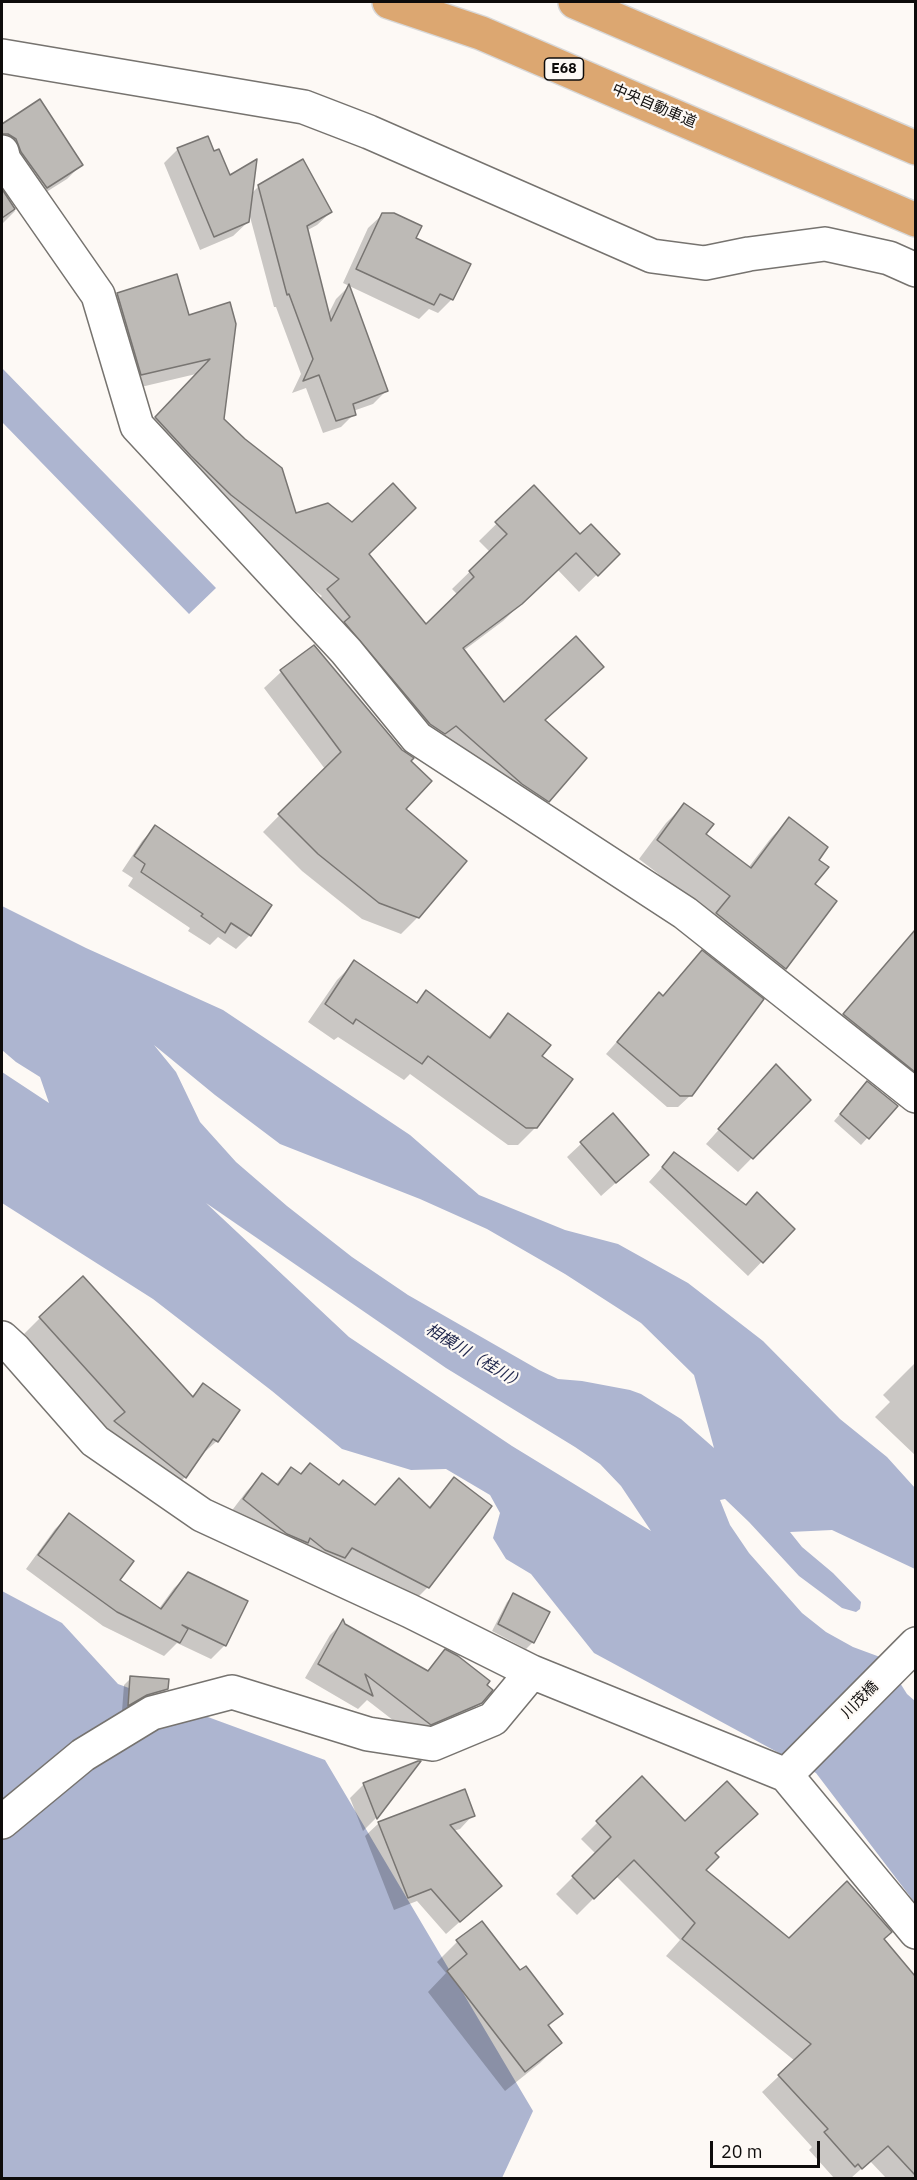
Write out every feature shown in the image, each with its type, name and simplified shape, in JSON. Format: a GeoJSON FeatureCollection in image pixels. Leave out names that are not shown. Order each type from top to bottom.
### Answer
{"type":"FeatureCollection","features":[{"type":"Feature","properties":{"kind":"highway","name":"中央自動車道"},"geometry":{"type":"LineString","coordinates":[[389,2],[481,33],[915,220]]}},
{"type":"Feature","properties":{"kind":"highway"},"geometry":{"type":"LineString","coordinates":[[575,2],[915,148]]}},
{"type":"Feature","properties":{"kind":"street"},"geometry":{"type":"LineString","coordinates":[[2,56],[304,107],[369,132],[652,256],[705,263],[749,254],[825,244],[890,258],[915,270]]}},
{"type":"Feature","properties":{"kind":"street"},"geometry":{"type":"LineString","coordinates":[[2,152],[4,160],[98,295],[137,426],[346,651],[417,738],[685,913],[915,1096]]}},
{"type":"Feature","properties":{"kind":"street"},"geometry":{"type":"LineString","coordinates":[[2,1338],[14,1348],[95,1441],[202,1515],[410,1611],[532,1672],[795,1766],[915,1932]]}},
{"type":"Feature","properties":{"kind":"street","name":"川茂橋"},"geometry":{"type":"LineString","coordinates":[[795,1766],[915,1644]]}},
{"type":"Feature","properties":{"kind":"street"},"geometry":{"type":"LineString","coordinates":[[2,1822],[82,1755],[152,1713],[232,1692],[368,1734],[433,1744],[493,1719],[532,1672]]}},
{"type":"Feature","properties":{"kind":"shaded area"},"geometry":{"type":"Polygon","coordinates":[[[2,368],[216,588],[189,614],[2,422],[2,368]]]}},
{"type":"Feature","properties":{"kind":"shaded area"},"geometry":{"type":"Polygon","coordinates":[[[2,906],[86,948],[223,1010],[410,1135],[479,1195],[565,1230],[618,1244],[688,1283],[763,1341],[840,1419],[887,1457],[915,1488],[915,1569],[832,1530],[790,1532],[802,1547],[833,1573],[861,1602],[860,1609],[856,1612],[842,1608],[799,1576],[749,1522],[725,1499],[720,1500],[730,1525],[749,1553],[802,1613],[826,1632],[853,1647],[880,1657],[888,1664],[907,1694],[915,1701],[915,1903],[816,1773],[594,1653],[531,1574],[506,1559],[493,1538],[500,1513],[490,1495],[446,1469],[411,1470],[342,1449],[272,1391],[153,1299],[2,1203],[2,1072],[49,1103],[40,1077],[2,1050],[2,906]],[[154,1045],[176,1072],[200,1122],[236,1162],[352,1257],[408,1295],[539,1370],[558,1379],[582,1381],[641,1394],[681,1419],[714,1448],[694,1375],[641,1323],[565,1274],[487,1229],[420,1199],[280,1144],[154,1045]],[[206,1203],[349,1337],[512,1446],[651,1531],[621,1486],[600,1464],[446,1368],[206,1203]]]}},
{"type":"Feature","properties":{"kind":"shaded area"},"geometry":{"type":"Polygon","coordinates":[[[2,1591],[62,1623],[118,1684],[325,1760],[533,2111],[502,2178],[2,2178],[2,1591]]]}},
{"type":"Feature","properties":{"kind":"building"},"geometry":{"type":"Polygon","coordinates":[[[40,99],[83,165],[47,188],[21,152],[16,139],[8,134],[2,134],[2,124],[40,99]]]}},
{"type":"Feature","properties":{"kind":"building"},"geometry":{"type":"Polygon","coordinates":[[[208,136],[214,151],[219,149],[230,175],[257,159],[249,222],[214,237],[177,148],[208,136]]]}},
{"type":"Feature","properties":{"kind":"building"},"geometry":{"type":"Polygon","coordinates":[[[303,159],[332,212],[307,226],[331,321],[349,284],[388,391],[353,404],[356,415],[336,421],[319,375],[303,381],[313,359],[289,294],[287,295],[258,185],[303,159]]]}},
{"type":"Feature","properties":{"kind":"building"},"geometry":{"type":"Polygon","coordinates":[[[2,189],[15,209],[2,218],[2,189]]]}},
{"type":"Feature","properties":{"kind":"building"},"geometry":{"type":"Polygon","coordinates":[[[382,213],[394,213],[422,226],[416,238],[471,264],[453,300],[440,294],[434,305],[356,269],[382,213]]]}},
{"type":"Feature","properties":{"kind":"building"},"geometry":{"type":"Polygon","coordinates":[[[177,274],[189,315],[230,302],[236,324],[224,419],[282,468],[296,513],[328,503],[352,522],[393,483],[416,508],[369,554],[426,624],[474,577],[469,571],[507,534],[495,522],[534,485],[580,534],[591,524],[620,554],[598,576],[576,553],[522,604],[463,648],[504,702],[576,636],[604,667],[545,720],[587,758],[549,802],[522,784],[456,726],[445,734],[430,724],[344,622],[350,617],[327,589],[339,579],[231,495],[155,417],[210,359],[141,375],[117,293],[177,274]]]}},
{"type":"Feature","properties":{"kind":"building"},"geometry":{"type":"Polygon","coordinates":[[[314,645],[402,750],[414,758],[411,761],[432,781],[406,809],[467,861],[419,918],[379,903],[318,854],[278,814],[341,752],[280,670],[314,645]]]}},
{"type":"Feature","properties":{"kind":"building"},"geometry":{"type":"Polygon","coordinates":[[[684,803],[714,824],[706,834],[751,868],[789,817],[828,847],[819,860],[829,867],[815,884],[837,901],[786,969],[716,913],[730,896],[657,840],[684,803]]]}},
{"type":"Feature","properties":{"kind":"building"},"geometry":{"type":"Polygon","coordinates":[[[155,825],[272,905],[251,936],[231,923],[225,933],[201,916],[203,914],[141,872],[145,864],[134,856],[155,825]]]}},
{"type":"Feature","properties":{"kind":"building"},"geometry":{"type":"Polygon","coordinates":[[[915,930],[915,1072],[843,1014],[915,930]]]}},
{"type":"Feature","properties":{"kind":"building"},"geometry":{"type":"Polygon","coordinates":[[[702,950],[764,999],[692,1096],[680,1096],[617,1042],[659,992],[663,996],[702,950]]]}},
{"type":"Feature","properties":{"kind":"building"},"geometry":{"type":"Polygon","coordinates":[[[354,960],[417,1003],[426,990],[490,1038],[508,1013],[551,1045],[542,1056],[573,1079],[537,1128],[526,1128],[428,1056],[422,1064],[356,1019],[353,1024],[325,1004],[354,960]]]}},
{"type":"Feature","properties":{"kind":"building"},"geometry":{"type":"Polygon","coordinates":[[[776,1064],[811,1100],[753,1159],[718,1129],[776,1064]]]}},
{"type":"Feature","properties":{"kind":"building"},"geometry":{"type":"Polygon","coordinates":[[[867,1081],[898,1106],[869,1139],[840,1114],[867,1081]]]}},
{"type":"Feature","properties":{"kind":"building"},"geometry":{"type":"Polygon","coordinates":[[[613,1113],[649,1155],[616,1183],[580,1142],[613,1113]]]}},
{"type":"Feature","properties":{"kind":"building"},"geometry":{"type":"Polygon","coordinates":[[[674,1152],[746,1205],[757,1192],[795,1229],[763,1263],[662,1167],[674,1152]]]}},
{"type":"Feature","properties":{"kind":"building"},"geometry":{"type":"Polygon","coordinates":[[[83,1276],[193,1397],[203,1383],[240,1410],[218,1442],[213,1439],[186,1478],[114,1421],[125,1412],[39,1317],[83,1276]]]}},
{"type":"Feature","properties":{"kind":"building"},"geometry":{"type":"Polygon","coordinates":[[[310,1463],[339,1485],[343,1480],[375,1505],[399,1478],[430,1508],[454,1477],[492,1506],[429,1588],[352,1548],[345,1558],[325,1550],[310,1538],[308,1543],[287,1534],[243,1499],[262,1473],[278,1485],[291,1467],[301,1474],[310,1463]]]}},
{"type":"Feature","properties":{"kind":"building"},"geometry":{"type":"Polygon","coordinates":[[[69,1513],[134,1561],[120,1580],[161,1609],[188,1572],[248,1601],[226,1646],[182,1625],[188,1629],[180,1643],[117,1612],[38,1555],[69,1513]]]}},
{"type":"Feature","properties":{"kind":"building"},"geometry":{"type":"Polygon","coordinates":[[[513,1593],[550,1612],[534,1643],[498,1624],[513,1593]]]}},
{"type":"Feature","properties":{"kind":"building"},"geometry":{"type":"Polygon","coordinates":[[[343,1619],[345,1624],[428,1671],[445,1649],[458,1656],[490,1681],[487,1685],[493,1690],[482,1703],[431,1725],[365,1674],[373,1696],[318,1664],[343,1619]]]}},
{"type":"Feature","properties":{"kind":"building"},"geometry":{"type":"Polygon","coordinates":[[[130,1676],[169,1679],[168,1689],[147,1695],[128,1706],[130,1676]]]}},
{"type":"Feature","properties":{"kind":"building"},"geometry":{"type":"Polygon","coordinates":[[[421,1761],[377,1819],[363,1783],[421,1761]]]}},
{"type":"Feature","properties":{"kind":"building"},"geometry":{"type":"Polygon","coordinates":[[[642,1776],[685,1821],[727,1781],[758,1814],[715,1853],[719,1857],[706,1870],[789,1938],[847,1881],[892,1932],[884,1939],[915,1976],[915,2175],[888,2146],[862,2169],[858,2164],[855,2167],[824,2132],[828,2129],[778,2075],[811,2044],[682,1939],[695,1923],[634,1860],[594,1899],[572,1876],[611,1837],[596,1821],[642,1776]]]}},
{"type":"Feature","properties":{"kind":"building"},"geometry":{"type":"Polygon","coordinates":[[[465,1789],[475,1816],[450,1825],[502,1886],[460,1922],[431,1889],[408,1898],[378,1822],[465,1789]]]}},
{"type":"Feature","properties":{"kind":"building"},"geometry":{"type":"Polygon","coordinates":[[[482,1921],[520,1970],[526,1966],[563,2014],[548,2025],[562,2043],[525,2072],[447,1971],[467,1954],[456,1940],[482,1921]]]}},
{"type":"Feature","properties":{"kind":"water label","name":"相模川（桂川）"},"geometry":{"type":"Point","coordinates":[475,1357]}}]}
